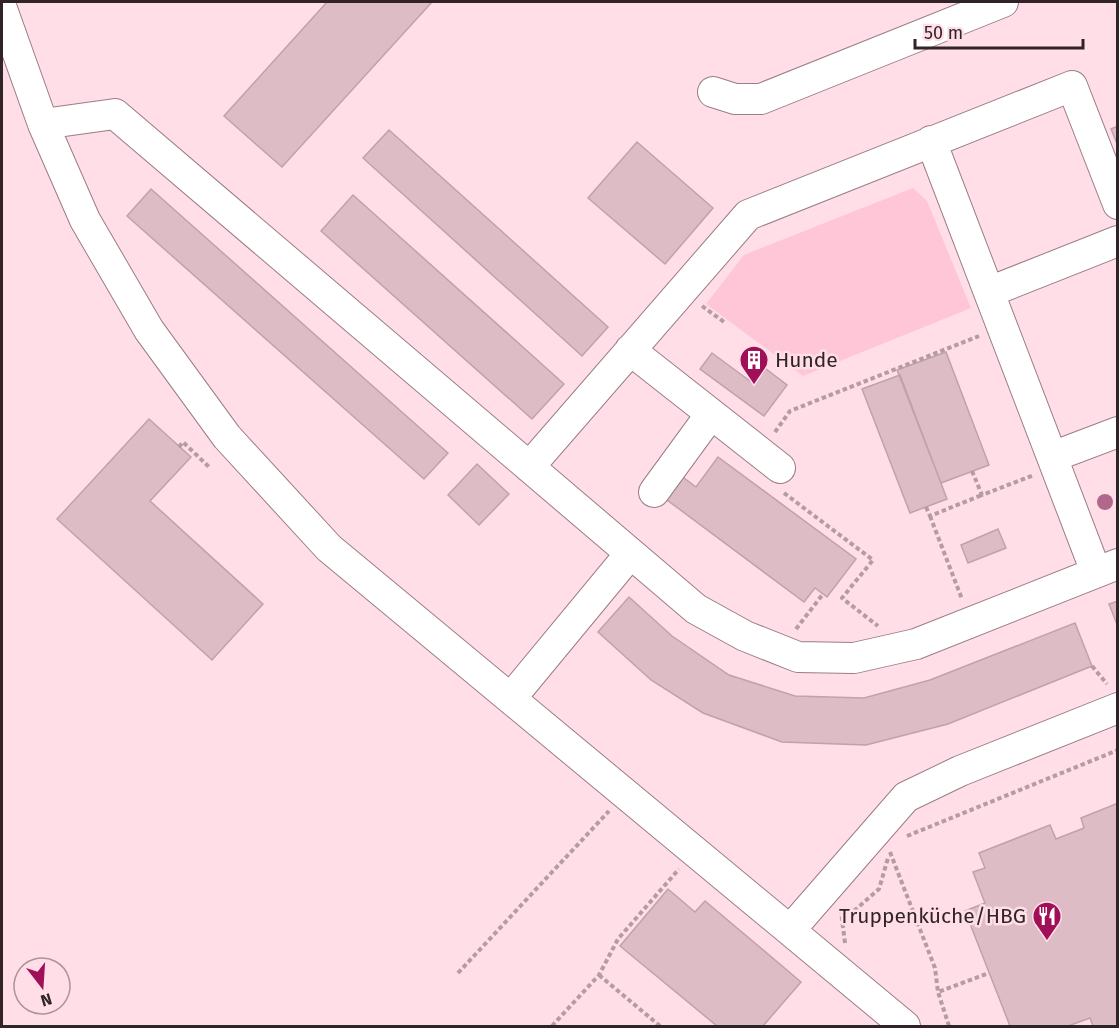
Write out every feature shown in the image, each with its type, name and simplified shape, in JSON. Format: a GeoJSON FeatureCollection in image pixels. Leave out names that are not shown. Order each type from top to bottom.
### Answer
{"type":"FeatureCollection","features":[{"type":"Feature","properties":{"kind":"lane"},"geometry":{"type":"LineString","coordinates":[[713,92],[735,99],[761,99],[1003,2]]}},
{"type":"Feature","properties":{"kind":"lane"},"geometry":{"type":"LineString","coordinates":[[2,9],[43,124],[85,220],[149,330],[227,437],[329,548],[906,1026]]}},
{"type":"Feature","properties":{"kind":"lane"},"geometry":{"type":"LineString","coordinates":[[529,466],[748,215],[1072,86],[1118,204]]}},
{"type":"Feature","properties":{"kind":"lane"},"geometry":{"type":"LineString","coordinates":[[43,124],[115,114],[696,609],[745,636],[798,657],[854,658],[905,647],[1107,568],[1054,462],[931,141]]}},
{"type":"Feature","properties":{"kind":"lane"},"geometry":{"type":"LineString","coordinates":[[989,292],[1118,241]]}},
{"type":"Feature","properties":{"kind":"lane"},"geometry":{"type":"LineString","coordinates":[[630,350],[771,460]]}},
{"type":"Feature","properties":{"kind":"lane"},"geometry":{"type":"LineString","coordinates":[[654,492],[711,414]]}},
{"type":"Feature","properties":{"kind":"lane"},"geometry":{"type":"LineString","coordinates":[[1054,462],[1118,432]]}},
{"type":"Feature","properties":{"kind":"lane"},"geometry":{"type":"LineString","coordinates":[[511,698],[630,554]]}},
{"type":"Feature","properties":{"kind":"lane"},"geometry":{"type":"LineString","coordinates":[[791,929],[886,841],[906,797],[1114,698]]}},
{"type":"Feature","properties":{"kind":"path"},"geometry":{"type":"LineString","coordinates":[[905,647],[842,598],[873,560],[769,482],[771,460],[790,411],[1002,327]]}},
{"type":"Feature","properties":{"kind":"path"},"geometry":{"type":"LineString","coordinates":[[876,377],[879,383]]}},
{"type":"Feature","properties":{"kind":"path"},"geometry":{"type":"LineString","coordinates":[[179,447],[183,442],[209,467]]}},
{"type":"Feature","properties":{"kind":"path"},"geometry":{"type":"LineString","coordinates":[[930,516],[1054,462]]}},
{"type":"Feature","properties":{"kind":"path"},"geometry":{"type":"LineString","coordinates":[[972,471],[982,495]]}},
{"type":"Feature","properties":{"kind":"path"},"geometry":{"type":"LineString","coordinates":[[926,507],[971,622]]}},
{"type":"Feature","properties":{"kind":"path"},"geometry":{"type":"LineString","coordinates":[[780,650],[823,594]]}},
{"type":"Feature","properties":{"kind":"path"},"geometry":{"type":"LineString","coordinates":[[1092,666],[1114,698]]}},
{"type":"Feature","properties":{"kind":"path"},"geometry":{"type":"LineString","coordinates":[[886,841],[1118,750]]}},
{"type":"Feature","properties":{"kind":"path"},"geometry":{"type":"LineString","coordinates":[[458,974],[626,793]]}},
{"type":"Feature","properties":{"kind":"path"},"geometry":{"type":"LineString","coordinates":[[845,945],[841,912],[855,910],[879,889],[886,841]]}},
{"type":"Feature","properties":{"kind":"path"},"geometry":{"type":"LineString","coordinates":[[886,841],[935,968],[938,992],[949,1026]]}},
{"type":"Feature","properties":{"kind":"path"},"geometry":{"type":"LineString","coordinates":[[552,1026],[599,975],[618,939],[695,850]]}},
{"type":"Feature","properties":{"kind":"path"},"geometry":{"type":"LineString","coordinates":[[938,992],[989,973]]}},
{"type":"Feature","properties":{"kind":"path"},"geometry":{"type":"LineString","coordinates":[[599,975],[660,1026]]}},
{"type":"Feature","properties":{"kind":"shaded area"},"geometry":{"type":"Polygon","coordinates":[[[913,188],[927,201],[971,308],[803,376],[706,304],[744,255],[913,188]]]}},
{"type":"Feature","properties":{"kind":"building"},"geometry":{"type":"Polygon","coordinates":[[[327,2],[432,2],[282,167],[224,116],[327,2]]]}},
{"type":"Feature","properties":{"kind":"building"},"geometry":{"type":"Polygon","coordinates":[[[1118,126],[1118,146],[1111,129],[1118,126]]]}},
{"type":"Feature","properties":{"kind":"building"},"geometry":{"type":"Polygon","coordinates":[[[389,130],[608,327],[582,356],[363,158],[389,130]]]}},
{"type":"Feature","properties":{"kind":"building"},"geometry":{"type":"Polygon","coordinates":[[[637,142],[713,208],[665,264],[588,198],[637,142]]]}},
{"type":"Feature","properties":{"kind":"building"},"geometry":{"type":"Polygon","coordinates":[[[151,189],[448,453],[424,479],[127,216],[151,189]]]}},
{"type":"Feature","properties":{"kind":"building"},"geometry":{"type":"Polygon","coordinates":[[[353,195],[564,384],[532,419],[321,231],[353,195]]]}},
{"type":"Feature","properties":{"kind":"building"},"geometry":{"type":"Polygon","coordinates":[[[946,352],[989,465],[941,483],[897,370],[946,352]]]}},
{"type":"Feature","properties":{"kind":"building","name":"Hunde"},"geometry":{"type":"Polygon","coordinates":[[[712,353],[754,384],[766,369],[787,385],[764,416],[700,369],[712,353]]]}},
{"type":"Feature","properties":{"kind":"building"},"geometry":{"type":"Polygon","coordinates":[[[900,375],[947,499],[910,513],[862,389],[900,375]]]}},
{"type":"Feature","properties":{"kind":"building"},"geometry":{"type":"Polygon","coordinates":[[[149,419],[191,457],[150,501],[263,604],[212,660],[57,519],[149,419]]]}},
{"type":"Feature","properties":{"kind":"building"},"geometry":{"type":"Polygon","coordinates":[[[718,457],[856,559],[827,597],[815,588],[804,602],[663,497],[680,475],[696,487],[718,457]]]}},
{"type":"Feature","properties":{"kind":"building"},"geometry":{"type":"Polygon","coordinates":[[[477,464],[509,494],[479,525],[448,495],[477,464]]]}},
{"type":"Feature","properties":{"kind":"building"},"geometry":{"type":"Polygon","coordinates":[[[998,529],[1006,548],[968,563],[961,545],[998,529]]]}},
{"type":"Feature","properties":{"kind":"building"},"geometry":{"type":"Polygon","coordinates":[[[629,597],[672,636],[729,675],[795,696],[864,698],[930,680],[1075,623],[1092,666],[948,724],[866,745],[782,742],[703,713],[651,680],[598,632],[629,597]]]}},
{"type":"Feature","properties":{"kind":"building"},"geometry":{"type":"Polygon","coordinates":[[[1118,601],[1118,627],[1109,604],[1118,601]]]}},
{"type":"Feature","properties":{"kind":"building","name":"Truppenküche/HBG"},"geometry":{"type":"Polygon","coordinates":[[[1118,803],[1118,1026],[1093,1026],[1090,1018],[1068,1026],[1010,1026],[965,911],[985,903],[973,872],[985,868],[979,853],[1050,825],[1056,839],[1084,828],[1081,818],[1118,803]]]}},
{"type":"Feature","properties":{"kind":"building"},"geometry":{"type":"Polygon","coordinates":[[[668,889],[695,912],[705,901],[801,982],[763,1026],[717,1026],[620,946],[668,889]]]}},
{"type":"Feature","properties":{"kind":"place","name":"Hunde"},"geometry":{"type":"Point","coordinates":[754,386]}},
{"type":"Feature","properties":{"kind":"place","name":"Truppenküche/HBG"},"geometry":{"type":"Point","coordinates":[1047,942]}}]}
